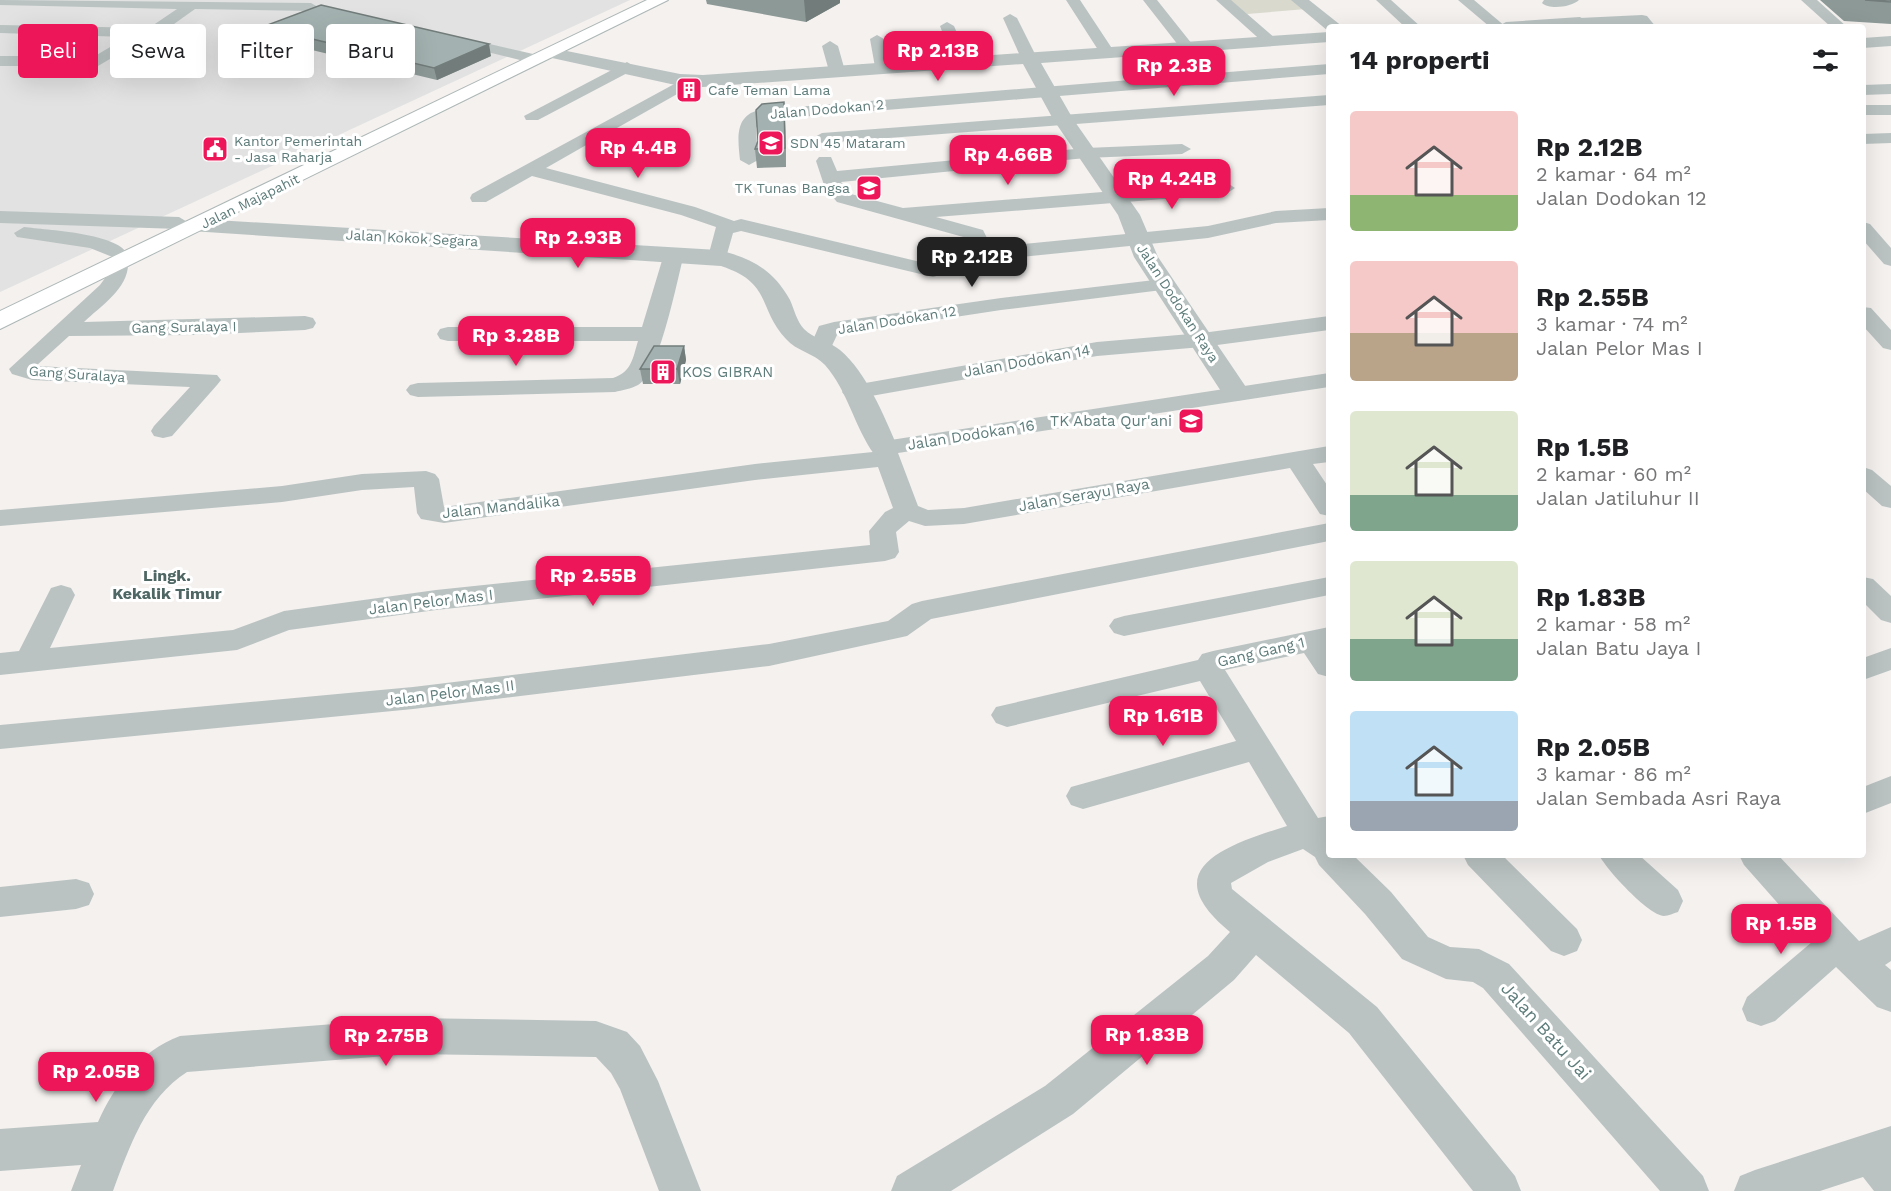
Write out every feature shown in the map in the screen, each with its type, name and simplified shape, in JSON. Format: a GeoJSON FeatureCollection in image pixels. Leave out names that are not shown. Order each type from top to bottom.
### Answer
{"type":"FeatureCollection","features":[{"type":"Feature","properties":{"kind":"main road","name":"Jalan Majapahit"},"geometry":{"type":"LineString","coordinates":[[475,86],[528,57],[646,0]]}},
{"type":"Feature","properties":{"kind":"main road","name":"Jalan Majapahit"},"geometry":{"type":"LineString","coordinates":[[0,321],[181,226],[475,86],[552,53],[660,0]]}},
{"type":"Feature","properties":{"kind":"main road","name":"Jalan Majapahit"},"geometry":{"type":"LineString","coordinates":[[0,306],[117,258],[181,226]]}},
{"type":"Feature","properties":{"kind":"street"},"geometry":{"type":"LineString","coordinates":[[1073,0],[1083,19],[1107,53]]}},
{"type":"Feature","properties":{"kind":"street"},"geometry":{"type":"LineString","coordinates":[[1150,0],[1187,47]]}},
{"type":"Feature","properties":{"kind":"street"},"geometry":{"type":"LineString","coordinates":[[1223,0],[1271,42]]}},
{"type":"Feature","properties":{"kind":"street"},"geometry":{"type":"LineString","coordinates":[[1299,0],[1330,24]]}},
{"type":"Feature","properties":{"kind":"street"},"geometry":{"type":"LineString","coordinates":[[1383,0],[1411,24]]}},
{"type":"Feature","properties":{"kind":"street"},"geometry":{"type":"LineString","coordinates":[[1465,0],[1495,24]]}},
{"type":"Feature","properties":{"kind":"street"},"geometry":{"type":"LineString","coordinates":[[1546,2],[1572,0]]}},
{"type":"Feature","properties":{"kind":"street"},"geometry":{"type":"LineString","coordinates":[[1808,0],[1836,24]]}},
{"type":"Feature","properties":{"kind":"street"},"geometry":{"type":"LineString","coordinates":[[0,20],[25,1],[319,6]]}},
{"type":"Feature","properties":{"kind":"street"},"geometry":{"type":"LineString","coordinates":[[1546,2],[1580,22]]}},
{"type":"Feature","properties":{"kind":"street"},"geometry":{"type":"LineString","coordinates":[[157,24],[189,3]]}},
{"type":"Feature","properties":{"kind":"street"},"geometry":{"type":"LineString","coordinates":[[1010,18],[1029,58]]}},
{"type":"Feature","properties":{"kind":"street"},"geometry":{"type":"LineString","coordinates":[[1550,24],[1646,23]]}},
{"type":"Feature","properties":{"kind":"street"},"geometry":{"type":"LineString","coordinates":[[947,26],[962,63]]}},
{"type":"Feature","properties":{"kind":"street"},"geometry":{"type":"LineString","coordinates":[[0,29],[110,33]]}},
{"type":"Feature","properties":{"kind":"street"},"geometry":{"type":"LineString","coordinates":[[436,36],[528,57]]}},
{"type":"Feature","properties":{"kind":"street"},"geometry":{"type":"LineString","coordinates":[[552,53],[688,81],[1326,37]]}},
{"type":"Feature","properties":{"kind":"street"},"geometry":{"type":"LineString","coordinates":[[877,39],[883,67]]}},
{"type":"Feature","properties":{"kind":"street"},"geometry":{"type":"LineString","coordinates":[[1866,42],[1891,41]]}},
{"type":"Feature","properties":{"kind":"street"},"geometry":{"type":"LineString","coordinates":[[830,46],[837,71]]}},
{"type":"Feature","properties":{"kind":"street"},"geometry":{"type":"LineString","coordinates":[[0,61],[85,62],[103,59],[110,55]]}},
{"type":"Feature","properties":{"kind":"street","name":"Jalan Dodokan Raya"},"geometry":{"type":"LineString","coordinates":[[1029,58],[1063,119],[1129,215],[1136,239],[1163,285],[1236,393]]}},
{"type":"Feature","properties":{"kind":"street"},"geometry":{"type":"LineString","coordinates":[[532,116],[627,67]]}},
{"type":"Feature","properties":{"kind":"street","name":"Jalan Dodokan 2"},"geometry":{"type":"LineString","coordinates":[[749,160],[747,126],[751,119],[759,116],[1018,92],[1326,69]]}},
{"type":"Feature","properties":{"kind":"street"},"geometry":{"type":"LineString","coordinates":[[479,198],[589,139],[688,81]]}},
{"type":"Feature","properties":{"kind":"street"},"geometry":{"type":"LineString","coordinates":[[1866,90],[1891,89]]}},
{"type":"Feature","properties":{"kind":"street"},"geometry":{"type":"LineString","coordinates":[[822,138],[1326,100]]}},
{"type":"Feature","properties":{"kind":"street"},"geometry":{"type":"LineString","coordinates":[[1866,110],[1891,110]]}},
{"type":"Feature","properties":{"kind":"street"},"geometry":{"type":"LineString","coordinates":[[810,111],[822,138],[824,160],[834,188],[844,198],[976,234],[978,240],[967,256]]}},
{"type":"Feature","properties":{"kind":"street"},"geometry":{"type":"LineString","coordinates":[[1866,139],[1891,138]]}},
{"type":"Feature","properties":{"kind":"street"},"geometry":{"type":"LineString","coordinates":[[589,139],[653,157]]}},
{"type":"Feature","properties":{"kind":"street"},"geometry":{"type":"LineString","coordinates":[[831,177],[1086,153],[1182,149]]}},
{"type":"Feature","properties":{"kind":"street"},"geometry":{"type":"LineString","coordinates":[[531,170],[707,216],[736,226],[917,269],[939,270],[967,256],[1208,232],[1276,218],[1326,214]]}},
{"type":"Feature","properties":{"kind":"street"},"geometry":{"type":"LineString","coordinates":[[903,214],[1115,195],[1226,188]]}},
{"type":"Feature","properties":{"kind":"street"},"geometry":{"type":"LineString","coordinates":[[0,217],[181,226]]}},
{"type":"Feature","properties":{"kind":"street"},"geometry":{"type":"LineString","coordinates":[[0,223],[181,226]]}},
{"type":"Feature","properties":{"kind":"street","name":"Jalan Kokok Segara"},"geometry":{"type":"LineString","coordinates":[[181,226],[718,257],[750,267],[763,275],[772,287],[791,330],[800,339],[821,347],[835,360],[865,407],[886,453]]}},
{"type":"Feature","properties":{"kind":"street"},"geometry":{"type":"LineString","coordinates":[[718,257],[721,234],[724,229],[736,226]]}},
{"type":"Feature","properties":{"kind":"street"},"geometry":{"type":"LineString","coordinates":[[1866,231],[1891,260]]}},
{"type":"Feature","properties":{"kind":"street"},"geometry":{"type":"LineString","coordinates":[[0,232],[78,240],[117,258]]}},
{"type":"Feature","properties":{"kind":"street"},"geometry":{"type":"LineString","coordinates":[[418,390],[615,385],[637,376],[653,334],[674,254]]}},
{"type":"Feature","properties":{"kind":"street","name":"Gang Suralaya"},"geometry":{"type":"LineString","coordinates":[[117,258],[118,275],[107,289],[20,369],[32,373],[106,378],[209,380],[163,431]]}},
{"type":"Feature","properties":{"kind":"street","name":"Jalan Dodokan 12"},"geometry":{"type":"LineString","coordinates":[[821,347],[827,332],[834,328],[1001,304],[1163,285]]}},
{"type":"Feature","properties":{"kind":"street"},"geometry":{"type":"LineString","coordinates":[[1866,311],[1891,310]]}},
{"type":"Feature","properties":{"kind":"street"},"geometry":{"type":"LineString","coordinates":[[1866,314],[1891,343]]}},
{"type":"Feature","properties":{"kind":"street","name":"Gang Suralaya I"},"geometry":{"type":"LineString","coordinates":[[62,329],[195,328],[305,323]]}},
{"type":"Feature","properties":{"kind":"street","name":"Jalan Dodokan 14"},"geometry":{"type":"LineString","coordinates":[[854,392],[1097,349],[1202,340],[1326,323]]}},
{"type":"Feature","properties":{"kind":"street"},"geometry":{"type":"LineString","coordinates":[[448,334],[653,334]]}},
{"type":"Feature","properties":{"kind":"street","name":"Jalan Dodokan 16"},"geometry":{"type":"LineString","coordinates":[[886,453],[1236,393],[1326,380]]}},
{"type":"Feature","properties":{"kind":"street"},"geometry":{"type":"LineString","coordinates":[[886,453],[907,511]]}},
{"type":"Feature","properties":{"kind":"street","name":"Jalan Mandalika"},"geometry":{"type":"LineString","coordinates":[[0,518],[282,494],[401,478],[426,479],[430,513],[444,515],[886,453]]}},
{"type":"Feature","properties":{"kind":"street","name":"Jalan Serayu Raya"},"geometry":{"type":"LineString","coordinates":[[907,511],[925,518],[964,516],[1326,454]]}},
{"type":"Feature","properties":{"kind":"street"},"geometry":{"type":"LineString","coordinates":[[1296,458],[1326,503]]}},
{"type":"Feature","properties":{"kind":"street"},"geometry":{"type":"LineString","coordinates":[[1866,477],[1891,500]]}},
{"type":"Feature","properties":{"kind":"street","name":"Jalan Pelor Mas I"},"geometry":{"type":"LineString","coordinates":[[0,664],[237,640],[284,621],[436,600],[885,552],[882,531],[894,518],[907,511]]}},
{"type":"Feature","properties":{"kind":"street","name":"Jalan Pelor Mas II"},"geometry":{"type":"LineString","coordinates":[[0,737],[200,716],[413,698],[769,655],[897,629],[922,611],[1326,533]]}},
{"type":"Feature","properties":{"kind":"street"},"geometry":{"type":"LineString","coordinates":[[1124,626],[1326,587]]}},
{"type":"Feature","properties":{"kind":"street"},"geometry":{"type":"LineString","coordinates":[[1866,589],[1891,613]]}},
{"type":"Feature","properties":{"kind":"street"},"geometry":{"type":"LineString","coordinates":[[29,661],[61,595]]}},
{"type":"Feature","properties":{"kind":"street"},"geometry":{"type":"LineString","coordinates":[[1320,639],[1326,657]]}},
{"type":"Feature","properties":{"kind":"street","name":"Gang Gang 1"},"geometry":{"type":"LineString","coordinates":[[1320,639],[1213,662],[1208,668],[1257,748],[1324,843]]}},
{"type":"Feature","properties":{"kind":"street"},"geometry":{"type":"LineString","coordinates":[[1866,668],[1891,659]]}},
{"type":"Feature","properties":{"kind":"street"},"geometry":{"type":"LineString","coordinates":[[1007,715],[1208,668]]}},
{"type":"Feature","properties":{"kind":"street"},"geometry":{"type":"LineString","coordinates":[[1083,796],[1257,748]]}},
{"type":"Feature","properties":{"kind":"street"},"geometry":{"type":"LineString","coordinates":[[1866,800],[1891,789]]}},
{"type":"Feature","properties":{"kind":"street"},"geometry":{"type":"LineString","coordinates":[[1324,843],[1245,855],[1215,874],[1212,886],[1218,899],[1254,931],[1363,1020],[1500,1191]]}},
{"type":"Feature","properties":{"kind":"street","name":"Jalan Batu Jai"},"geometry":{"type":"LineString","coordinates":[[1338,858],[1415,948],[1446,963],[1479,966],[1496,976],[1688,1191]]}},
{"type":"Feature","properties":{"kind":"street"},"geometry":{"type":"LineString","coordinates":[[1483,858],[1564,940]]}},
{"type":"Feature","properties":{"kind":"street"},"geometry":{"type":"LineString","coordinates":[[1619,858],[1665,901]]}},
{"type":"Feature","properties":{"kind":"street"},"geometry":{"type":"LineString","coordinates":[[1759,858],[1846,953],[1891,995]]}},
{"type":"Feature","properties":{"kind":"street"},"geometry":{"type":"LineString","coordinates":[[0,902],[76,894]]}},
{"type":"Feature","properties":{"kind":"street"},"geometry":{"type":"LineString","coordinates":[[912,1191],[1059,1101],[1221,968],[1254,931]]}},
{"type":"Feature","properties":{"kind":"street"},"geometry":{"type":"LineString","coordinates":[[1761,1009],[1846,953],[1891,944]]}},
{"type":"Feature","properties":{"kind":"street"},"geometry":{"type":"LineString","coordinates":[[92,1191],[111,1142],[134,1095],[149,1074],[165,1061],[180,1054],[411,1036],[596,1039],[617,1048],[632,1068],[680,1191]]}},
{"type":"Feature","properties":{"kind":"street"},"geometry":{"type":"LineString","coordinates":[[0,1150],[111,1142]]}},
{"type":"Feature","properties":{"kind":"street"},"geometry":{"type":"LineString","coordinates":[[1755,1191],[1884,1159]]}},
{"type":"Feature","properties":{"kind":"shaded area"},"geometry":{"type":"Polygon","coordinates":[[[0,0],[630,0],[0,292],[0,0]]]}},
{"type":"Feature","properties":{"kind":"shaded area"},"geometry":{"type":"Polygon","coordinates":[[[1230,0],[1294,0],[1306,9],[1247,14],[1230,0]]]}},
{"type":"Feature","properties":{"kind":"building"},"geometry":{"type":"Polygon","coordinates":[[[1865,0],[1891,0],[1891,2],[1865,0]]]}},
{"type":"Feature","properties":{"kind":"building"},"geometry":{"type":"Polygon","coordinates":[[[321,5],[403,24],[326,24],[326,42],[314,39],[314,24],[270,24],[321,5]]]}},
{"type":"Feature","properties":{"kind":"building"},"geometry":{"type":"Polygon","coordinates":[[[415,27],[489,44],[434,68],[415,63],[415,27]]]}},
{"type":"Feature","properties":{"kind":"building"},"geometry":{"type":"Polygon","coordinates":[[[784,102],[785,148],[755,149],[758,141],[756,110],[762,104],[784,102]]]}},
{"type":"Feature","properties":{"kind":"building"},"geometry":{"type":"Polygon","coordinates":[[[654,346],[684,346],[677,369],[640,369],[654,346]]]}},
{"type":"Feature","properties":{"kind":"place","name":"Cafe Teman Lama"},"geometry":{"type":"Point","coordinates":[689,90]}},
{"type":"Feature","properties":{"kind":"place","name":"SDN 45 Mataram"},"geometry":{"type":"Point","coordinates":[771,143]}},
{"type":"Feature","properties":{"kind":"place","name":"Kantor Pemerintah - Jasa Raharja"},"geometry":{"type":"Point","coordinates":[215,149]}},
{"type":"Feature","properties":{"kind":"place","name":"TK Tunas Bangsa"},"geometry":{"type":"Point","coordinates":[869,188]}},
{"type":"Feature","properties":{"kind":"place","name":"KOS GIBRAN"},"geometry":{"type":"Point","coordinates":[663,372]}},
{"type":"Feature","properties":{"kind":"place","name":"TK Abata Qur'ani"},"geometry":{"type":"Point","coordinates":[1191,421]}},
{"type":"Feature","properties":{"kind":"district","name":"Lingk. Kekalik Timur"},"geometry":{"type":"Point","coordinates":[167,584]}}]}
